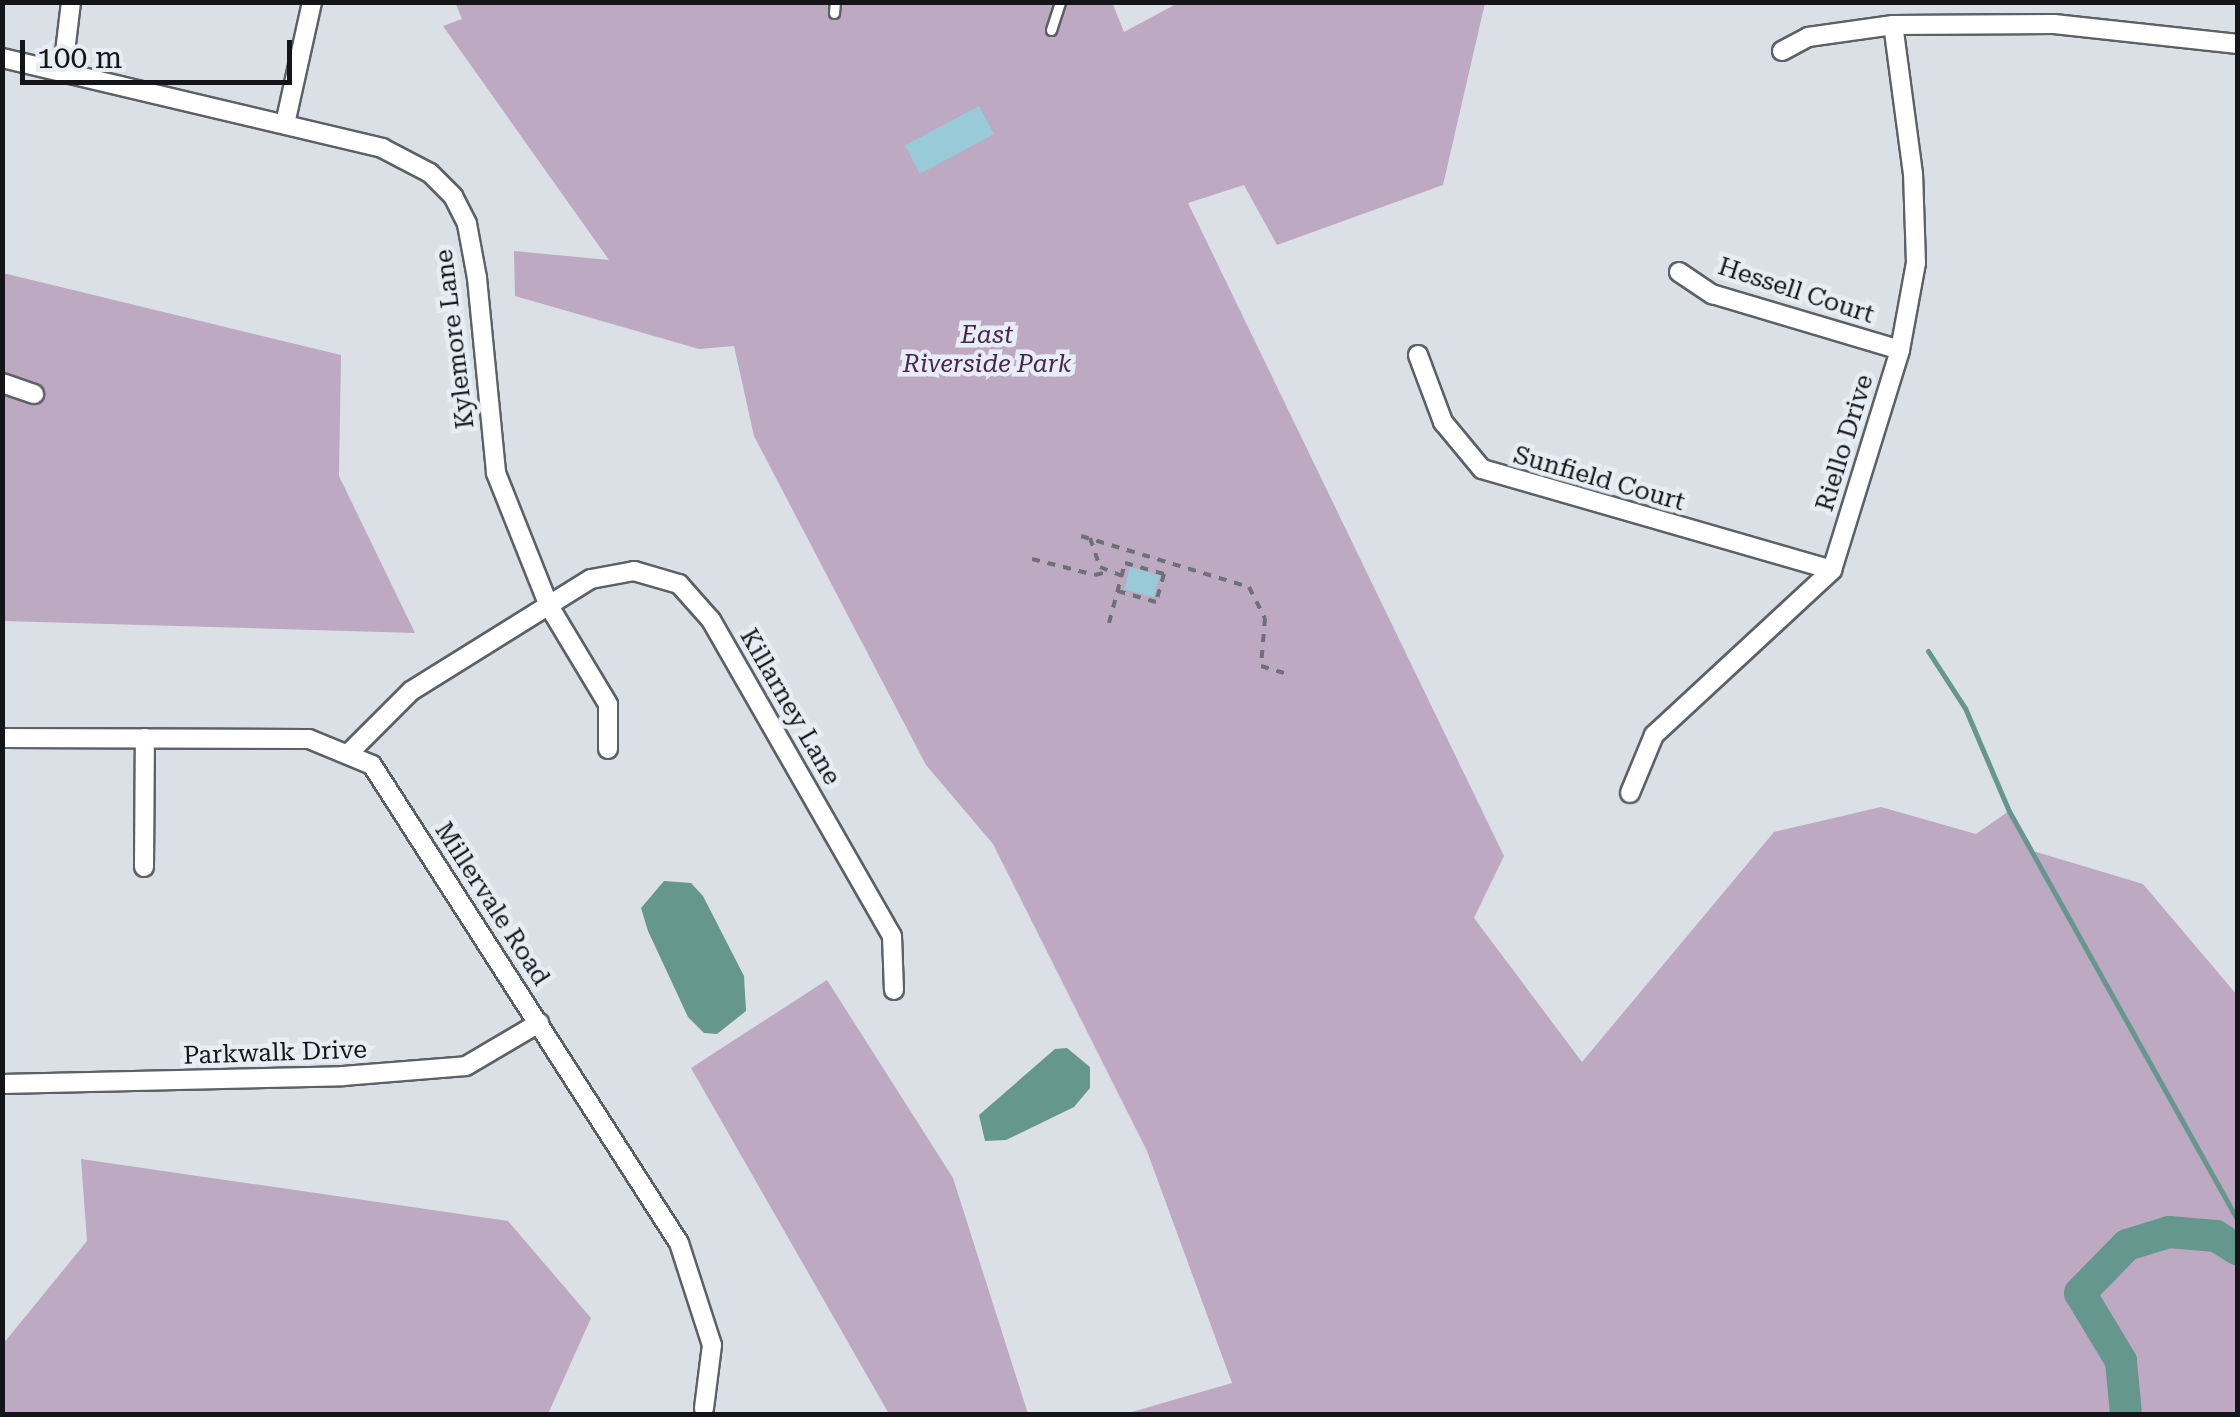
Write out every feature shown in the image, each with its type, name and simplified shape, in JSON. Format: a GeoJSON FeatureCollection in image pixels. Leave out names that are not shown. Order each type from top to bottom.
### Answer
{"type":"FeatureCollection","features":[{"type":"Feature","properties":{"kind":"street"},"geometry":{"type":"LineString","coordinates":[[63,69],[72,2]]}},
{"type":"Feature","properties":{"kind":"street"},"geometry":{"type":"LineString","coordinates":[[285,124],[312,2]]}},
{"type":"Feature","properties":{"kind":"street"},"geometry":{"type":"LineString","coordinates":[[1782,51],[1808,38],[1893,25],[2054,24],[2238,44]]}},
{"type":"Feature","properties":{"kind":"street","name":"Riello Drive"},"geometry":{"type":"LineString","coordinates":[[1630,793],[1654,735],[1832,570],[1900,350],[1916,263],[1913,174],[1893,25]]}},
{"type":"Feature","properties":{"kind":"street","name":"Kylemore Lane"},"geometry":{"type":"LineString","coordinates":[[2,58],[63,69],[382,148],[430,174],[452,196],[467,224],[477,278],[496,473],[549,606],[608,704],[608,748]]}},
{"type":"Feature","properties":{"kind":"street","name":"Hessell Court"},"geometry":{"type":"LineString","coordinates":[[1679,272],[1712,294],[1900,350]]}},
{"type":"Feature","properties":{"kind":"street","name":"Sunfield Court"},"geometry":{"type":"LineString","coordinates":[[1418,355],[1443,422],[1482,470],[1832,570]]}},
{"type":"Feature","properties":{"kind":"street"},"geometry":{"type":"LineString","coordinates":[[2,383],[34,394]]}},
{"type":"Feature","properties":{"kind":"street","name":"Killarney Lane"},"geometry":{"type":"LineString","coordinates":[[350,752],[411,691],[591,579],[634,571],[680,584],[698,602],[892,936],[894,990]]}},
{"type":"Feature","properties":{"kind":"street","name":"Millervale Road"},"geometry":{"type":"LineString","coordinates":[[2,738],[309,739],[350,752],[372,765],[678,1243],[712,1345],[704,1408]]}},
{"type":"Feature","properties":{"kind":"street"},"geometry":{"type":"LineString","coordinates":[[144,867],[146,738]]}},
{"type":"Feature","properties":{"kind":"street","name":"Parkwalk Drive"},"geometry":{"type":"LineString","coordinates":[[2,1084],[342,1076],[466,1066],[539,1023]]}},
{"type":"Feature","properties":{"kind":"lane"},"geometry":{"type":"LineString","coordinates":[[1050,30],[1060,2]]}},
{"type":"Feature","properties":{"kind":"path"},"geometry":{"type":"LineString","coordinates":[[1081,536],[1249,587],[1265,618],[1261,666],[1284,672]]}},
{"type":"Feature","properties":{"kind":"path"},"geometry":{"type":"LineString","coordinates":[[1090,538],[1093,557],[1107,572]]}},
{"type":"Feature","properties":{"kind":"path"},"geometry":{"type":"LineString","coordinates":[[1032,558],[1095,575],[1107,572],[1122,576]]}},
{"type":"Feature","properties":{"kind":"path"},"geometry":{"type":"LineString","coordinates":[[1109,624],[1122,576],[1126,564],[1164,574],[1156,602],[1118,591]]}},
{"type":"Feature","properties":{"kind":"green space","name":"East Riverside Park"},"geometry":{"type":"Polygon","coordinates":[[[455,2],[1112,2],[1124,32],[1178,3],[1485,3],[1443,185],[1277,245],[1244,185],[1188,203],[1504,856],[1474,918],[1582,1062],[1774,832],[1881,807],[1976,834],[2009,811],[2033,851],[2143,884],[2237,995],[2237,1414],[1125,1414],[1232,1383],[1147,1151],[993,844],[926,765],[754,436],[734,346],[699,349],[515,296],[514,251],[609,260],[443,26],[462,19],[455,2]]]}},
{"type":"Feature","properties":{"kind":"green space"},"geometry":{"type":"Polygon","coordinates":[[[3,273],[341,355],[339,476],[415,633],[3,621],[3,273]]]}},
{"type":"Feature","properties":{"kind":"green space"},"geometry":{"type":"Polygon","coordinates":[[[827,980],[953,1178],[1028,1414],[889,1414],[691,1068],[827,980]]]}},
{"type":"Feature","properties":{"kind":"green space"},"geometry":{"type":"Polygon","coordinates":[[[81,1159],[508,1221],[591,1318],[548,1414],[3,1414],[3,1344],[87,1241],[81,1159]]]}},
{"type":"Feature","properties":{"kind":"shaded area"},"geometry":{"type":"Polygon","coordinates":[[[664,881],[691,883],[703,896],[744,976],[746,1011],[717,1034],[704,1033],[688,1017],[648,931],[641,908],[664,881]]]}},
{"type":"Feature","properties":{"kind":"shaded area"},"geometry":{"type":"Polygon","coordinates":[[[1067,1048],[1090,1067],[1090,1088],[1074,1107],[1006,1140],[985,1141],[979,1115],[1055,1049],[1067,1048]]]}},
{"type":"Feature","properties":{"kind":"building"},"geometry":{"type":"Polygon","coordinates":[[[979,106],[994,134],[920,174],[905,145],[979,106]]]}},
{"type":"Feature","properties":{"kind":"building"},"geometry":{"type":"Polygon","coordinates":[[[1130,567],[1160,575],[1154,597],[1124,589],[1130,567]]]}},
{"type":"Feature","properties":{"kind":"waterway"},"geometry":{"type":"LineString","coordinates":[[1928,651],[1965,708],[2009,811],[2238,1221]]}},
{"type":"Feature","properties":{"kind":"waterway"},"geometry":{"type":"LineString","coordinates":[[2126,1414],[2121,1361],[2080,1293],[2127,1245],[2169,1232],[2216,1236],[2238,1250]]}}]}
